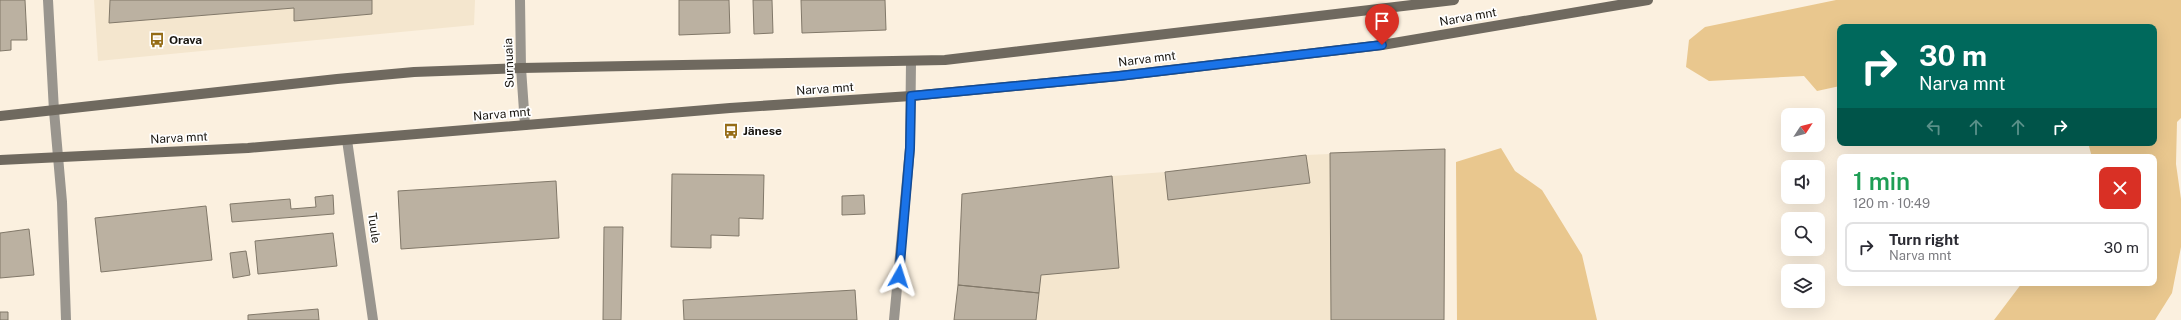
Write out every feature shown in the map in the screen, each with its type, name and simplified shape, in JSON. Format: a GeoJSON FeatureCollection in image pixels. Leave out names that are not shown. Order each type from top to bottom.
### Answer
{"type":"FeatureCollection","features":[{"type":"Feature","properties":{"kind":"main road","name":"Narva mnt"},"geometry":{"type":"LineString","coordinates":[[0,116],[337,78],[414,72],[521,68],[911,62],[945,60],[1454,0]]}},
{"type":"Feature","properties":{"kind":"main road","name":"Narva mnt"},"geometry":{"type":"LineString","coordinates":[[0,160],[248,148],[737,108],[911,96],[1119,76],[1382,45],[1648,0]]}},
{"type":"Feature","properties":{"kind":"street"},"geometry":{"type":"LineString","coordinates":[[48,0],[54,111],[62,202],[66,320]]}},
{"type":"Feature","properties":{"kind":"street","name":"Surnuaia"},"geometry":{"type":"LineString","coordinates":[[520,0],[521,68],[525,125]]}},
{"type":"Feature","properties":{"kind":"street"},"geometry":{"type":"LineString","coordinates":[[894,320],[908,179],[911,62]]}},
{"type":"Feature","properties":{"kind":"street","name":"Tuule"},"geometry":{"type":"LineString","coordinates":[[347,140],[373,320]]}},
{"type":"Feature","properties":{"kind":"shaded area"},"geometry":{"type":"Polygon","coordinates":[[[94,0],[475,0],[474,25],[98,61],[94,0]]]}},
{"type":"Feature","properties":{"kind":"shaded area"},"geometry":{"type":"Polygon","coordinates":[[[1836,0],[2181,0],[2181,118],[2177,122],[2176,164],[2181,199],[2181,247],[2172,293],[2155,320],[1994,320],[2020,286],[2157,286],[2157,154],[2091,154],[2089,146],[2157,146],[2157,24],[1837,24],[1837,87],[1817,91],[1804,76],[1709,81],[1686,67],[1689,40],[1705,27],[1836,0]]]}},
{"type":"Feature","properties":{"kind":"shaded area"},"geometry":{"type":"Polygon","coordinates":[[[1501,148],[1515,171],[1542,190],[1582,255],[1597,320],[1457,320],[1456,162],[1501,148]]]}},
{"type":"Feature","properties":{"kind":"shaded area"},"geometry":{"type":"Polygon","coordinates":[[[1445,149],[1444,320],[954,320],[958,285],[962,194],[1306,155],[1445,149]]]}},
{"type":"Feature","properties":{"kind":"building"},"geometry":{"type":"Polygon","coordinates":[[[0,0],[25,0],[27,40],[11,40],[11,50],[0,51],[0,0]]]}},
{"type":"Feature","properties":{"kind":"building"},"geometry":{"type":"Polygon","coordinates":[[[110,0],[372,0],[372,14],[294,21],[294,8],[109,23],[110,0]]]}},
{"type":"Feature","properties":{"kind":"building"},"geometry":{"type":"Polygon","coordinates":[[[679,0],[729,0],[730,33],[679,35],[679,0]]]}},
{"type":"Feature","properties":{"kind":"building"},"geometry":{"type":"Polygon","coordinates":[[[753,0],[772,0],[773,33],[754,34],[753,0]]]}},
{"type":"Feature","properties":{"kind":"building"},"geometry":{"type":"Polygon","coordinates":[[[801,0],[885,0],[886,30],[802,33],[801,0]]]}},
{"type":"Feature","properties":{"kind":"building"},"geometry":{"type":"Polygon","coordinates":[[[1445,149],[1444,320],[1331,320],[1330,153],[1445,149]]]}},
{"type":"Feature","properties":{"kind":"building"},"geometry":{"type":"Polygon","coordinates":[[[1306,155],[1310,183],[1168,200],[1165,172],[1306,155]]]}},
{"type":"Feature","properties":{"kind":"building"},"geometry":{"type":"Polygon","coordinates":[[[672,174],[764,175],[763,219],[739,218],[739,236],[711,235],[711,248],[671,247],[672,174]]]}},
{"type":"Feature","properties":{"kind":"building"},"geometry":{"type":"Polygon","coordinates":[[[1112,176],[1119,268],[1041,275],[1039,293],[958,285],[962,194],[1112,176]]]}},
{"type":"Feature","properties":{"kind":"building"},"geometry":{"type":"Polygon","coordinates":[[[556,181],[559,238],[401,249],[398,191],[556,181]]]}},
{"type":"Feature","properties":{"kind":"building"},"geometry":{"type":"Polygon","coordinates":[[[333,195],[334,214],[232,222],[230,204],[290,199],[291,209],[316,207],[315,197],[333,195]]]}},
{"type":"Feature","properties":{"kind":"building"},"geometry":{"type":"Polygon","coordinates":[[[864,195],[865,214],[842,215],[842,196],[864,195]]]}},
{"type":"Feature","properties":{"kind":"building"},"geometry":{"type":"Polygon","coordinates":[[[206,206],[212,260],[101,272],[95,218],[206,206]]]}},
{"type":"Feature","properties":{"kind":"building"},"geometry":{"type":"Polygon","coordinates":[[[604,227],[623,227],[621,320],[603,320],[604,227]]]}},
{"type":"Feature","properties":{"kind":"building"},"geometry":{"type":"Polygon","coordinates":[[[29,229],[34,275],[0,278],[0,233],[29,229]]]}},
{"type":"Feature","properties":{"kind":"building"},"geometry":{"type":"Polygon","coordinates":[[[333,233],[337,266],[258,274],[255,241],[333,233]]]}},
{"type":"Feature","properties":{"kind":"building"},"geometry":{"type":"Polygon","coordinates":[[[246,251],[250,275],[233,278],[230,253],[246,251]]]}},
{"type":"Feature","properties":{"kind":"building"},"geometry":{"type":"Polygon","coordinates":[[[958,285],[1039,293],[1036,320],[954,320],[958,285]]]}},
{"type":"Feature","properties":{"kind":"building"},"geometry":{"type":"Polygon","coordinates":[[[855,290],[857,320],[684,320],[683,300],[855,290]]]}},
{"type":"Feature","properties":{"kind":"building"},"geometry":{"type":"Polygon","coordinates":[[[318,309],[319,320],[248,320],[248,315],[318,309]]]}},
{"type":"Feature","properties":{"kind":"building"},"geometry":{"type":"Polygon","coordinates":[[[0,312],[8,312],[8,320],[0,320],[0,312]]]}},
{"type":"Feature","properties":{"kind":"place","name":"Orava"},"geometry":{"type":"Point","coordinates":[157,40]}},
{"type":"Feature","properties":{"kind":"place","name":"Jänese"},"geometry":{"type":"Point","coordinates":[731,131]}},
{"type":"Feature","properties":{"kind":"route"},"geometry":{"type":"LineString","coordinates":[[899,276],[910,148],[911,96],[1119,76],[1382,45]]}}]}
